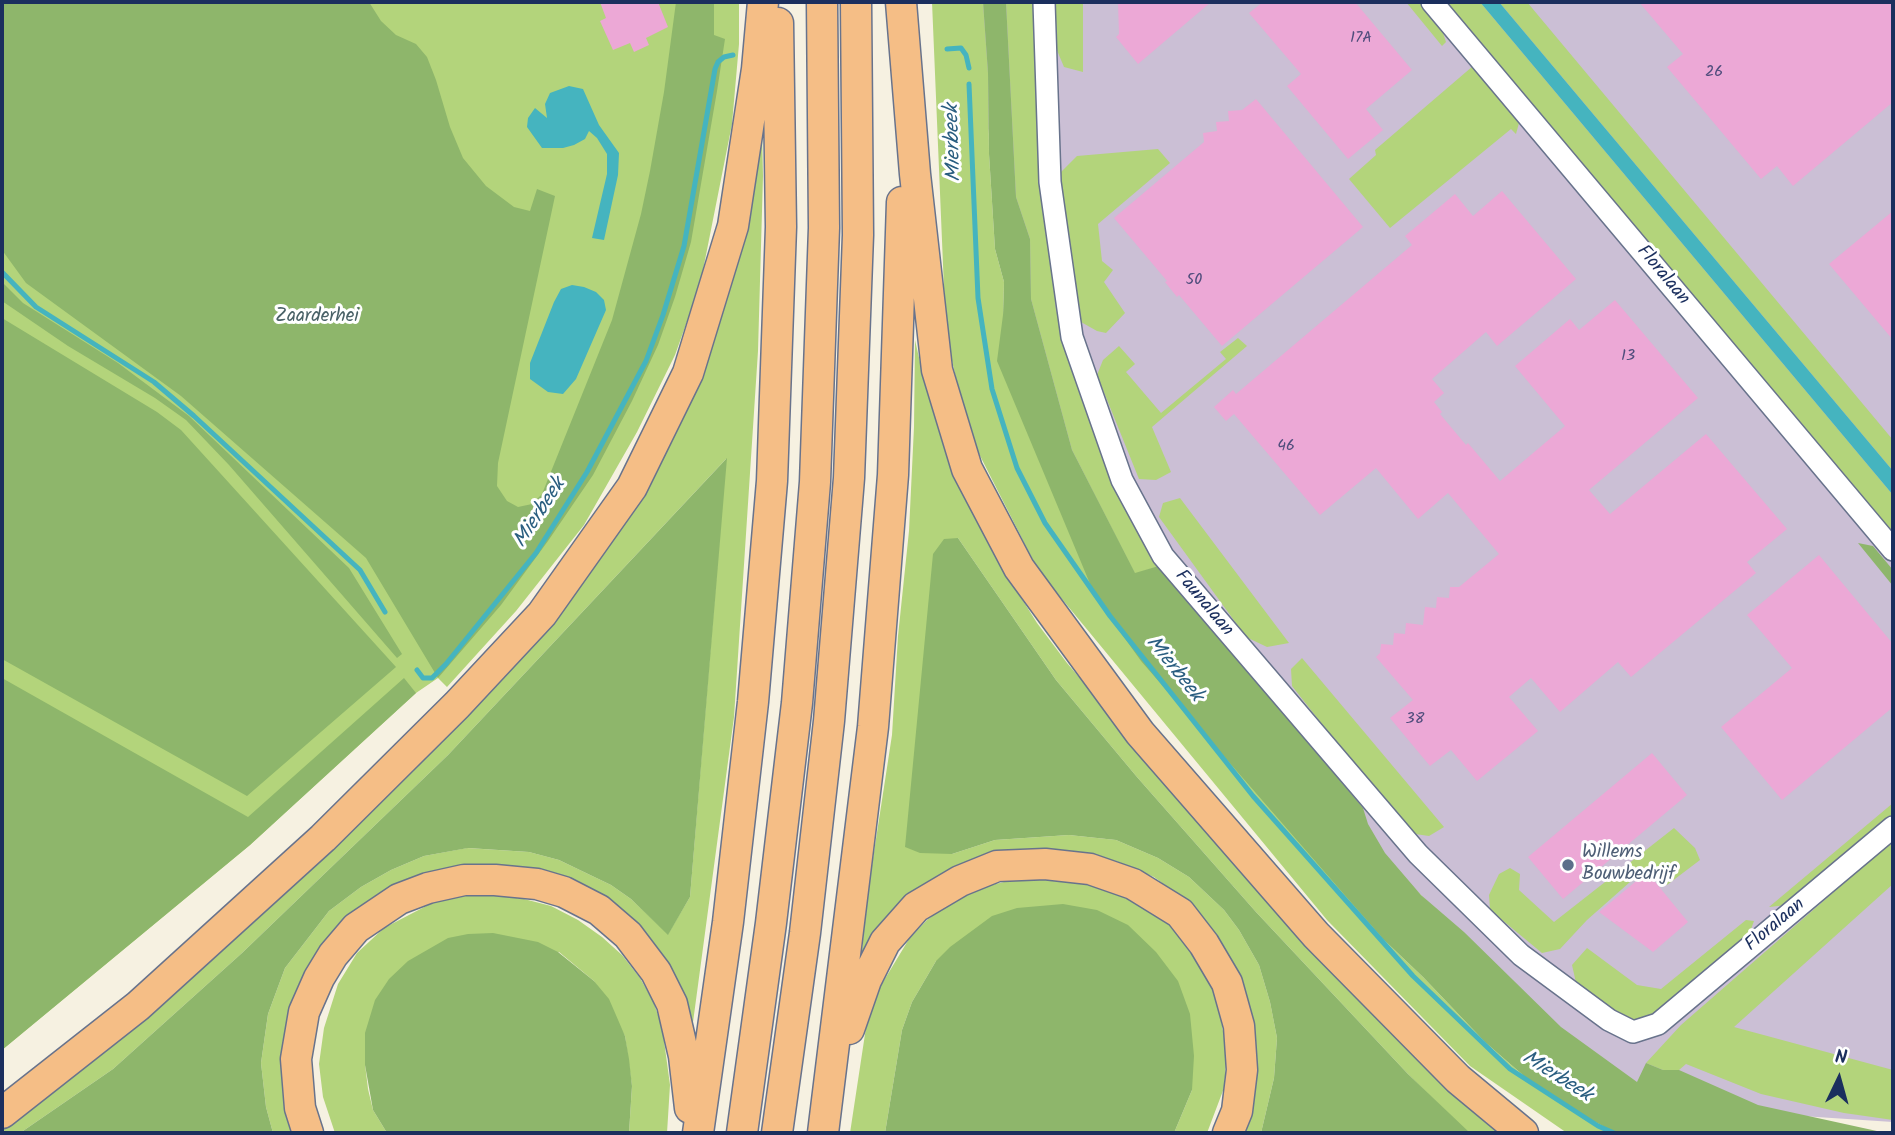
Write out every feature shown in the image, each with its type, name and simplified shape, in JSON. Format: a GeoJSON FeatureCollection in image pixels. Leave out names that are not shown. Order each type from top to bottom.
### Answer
{"type":"FeatureCollection","features":[{"type":"Feature","properties":{"kind":"highway"},"geometry":{"type":"LineString","coordinates":[[2,1113],[138,1006],[323,838],[457,705],[542,614],[632,487],[688,373],[733,226],[757,69],[763,2]]}},
{"type":"Feature","properties":{"kind":"highway"},"geometry":{"type":"LineString","coordinates":[[695,1133],[728,922],[754,702],[772,481],[780,227],[778,2]]}},
{"type":"Feature","properties":{"kind":"highway"},"geometry":{"type":"LineString","coordinates":[[742,1133],[771,923],[797,703],[815,482],[824,229],[822,2]]}},
{"type":"Feature","properties":{"kind":"highway"},"geometry":{"type":"LineString","coordinates":[[777,1133],[805,933],[829,721],[849,478],[858,235],[856,2]]}},
{"type":"Feature","properties":{"kind":"highway"},"geometry":{"type":"LineString","coordinates":[[823,1133],[832,1079],[873,727],[893,475],[902,225],[900,2]]}},
{"type":"Feature","properties":{"kind":"highway"},"geometry":{"type":"LineString","coordinates":[[900,2],[915,174],[937,370],[967,469],[1019,568],[1140,733],[1315,935],[1458,1079],[1523,1133]]}},
{"type":"Feature","properties":{"kind":"highway"},"geometry":{"type":"LineString","coordinates":[[832,1079],[871,971],[885,942],[916,906],[960,881],[998,866],[1045,864],[1090,869],[1133,884],[1180,914],[1204,944],[1227,983],[1239,1026],[1242,1070],[1237,1111],[1228,1133]]}},
{"type":"Feature","properties":{"kind":"highway"},"geometry":{"type":"LineString","coordinates":[[308,1133],[300,1108],[296,1059],[304,1012],[333,955],[356,928],[399,899],[428,888],[464,880],[495,880],[537,884],[564,892],[599,910],[628,935],[656,972],[672,1004],[684,1056],[695,1133]]}},
{"type":"Feature","properties":{"kind":"street","name":"Faunalaan"},"geometry":{"type":"LineString","coordinates":[[1044,2],[1050,182],[1072,337],[1122,480],[1163,556],[1418,854],[1521,955],[1609,1020],[1633,1032],[1658,1024]]}},
{"type":"Feature","properties":{"kind":"street","name":"Floralaan"},"geometry":{"type":"LineString","coordinates":[[1432,2],[1893,550]]}},
{"type":"Feature","properties":{"kind":"street","name":"Floralaan"},"geometry":{"type":"LineString","coordinates":[[1658,1024],[1893,827]]}},
{"type":"Feature","properties":{"kind":"shaded area"},"geometry":{"type":"Polygon","coordinates":[[[964,2],[1893,2],[1893,1122],[1634,1105],[1067,546],[964,2]]]}},
{"type":"Feature","properties":{"kind":"green space","name":"Zaarderhei"},"geometry":{"type":"Polygon","coordinates":[[[2,2],[739,2],[739,44],[732,124],[700,285],[675,355],[637,432],[584,525],[516,611],[447,687],[438,678],[416,693],[250,845],[2,1050],[2,2]]]}},
{"type":"Feature","properties":{"kind":"green space"},"geometry":{"type":"Polygon","coordinates":[[[2,2],[369,2],[381,21],[396,35],[416,44],[427,57],[463,158],[486,186],[514,207],[530,211],[537,189],[555,196],[498,463],[497,486],[507,501],[518,507],[532,504],[542,494],[612,320],[650,171],[676,2],[714,2],[714,35],[725,39],[717,91],[691,242],[658,345],[593,475],[501,605],[438,678],[366,558],[181,396],[26,283],[2,250],[2,2]]]}},
{"type":"Feature","properties":{"kind":"green space"},"geometry":{"type":"Polygon","coordinates":[[[932,2],[983,2],[995,249],[1004,282],[1003,315],[1096,598],[1383,939],[1485,1042],[1532,1083],[1572,1110],[1616,1133],[1567,1133],[1470,1066],[1327,920],[1038,570],[970,436],[946,336],[932,2]]]}},
{"type":"Feature","properties":{"kind":"green space"},"geometry":{"type":"Polygon","coordinates":[[[983,2],[1006,2],[1016,197],[1030,239],[1031,299],[1072,450],[1135,573],[1162,565],[1363,808],[1368,824],[1385,853],[1421,895],[1464,932],[1561,1027],[1637,1082],[1646,1063],[1663,1070],[1679,1070],[1758,1105],[1886,1133],[1616,1133],[1572,1110],[1532,1083],[1485,1042],[1383,939],[1141,661],[1096,598],[997,361],[1004,282],[995,249],[983,2]]]}},
{"type":"Feature","properties":{"kind":"green space"},"geometry":{"type":"Polygon","coordinates":[[[1006,2],[1037,2],[1046,212],[1056,310],[1108,465],[1162,565],[1135,574],[1072,450],[1031,299],[1030,239],[1016,197],[1006,2]]]}},
{"type":"Feature","properties":{"kind":"green space"},"geometry":{"type":"Polygon","coordinates":[[[1055,2],[1083,2],[1083,72],[1064,67],[1056,48],[1055,2]]]}},
{"type":"Feature","properties":{"kind":"green space"},"geometry":{"type":"Polygon","coordinates":[[[1406,2],[1421,2],[1440,24],[1446,42],[1442,46],[1406,2]]]}},
{"type":"Feature","properties":{"kind":"green space"},"geometry":{"type":"Polygon","coordinates":[[[1444,2],[1480,2],[1893,495],[1893,533],[1444,2]]]}},
{"type":"Feature","properties":{"kind":"green space"},"geometry":{"type":"Polygon","coordinates":[[[1499,2],[1527,2],[1893,440],[1893,471],[1499,2]]]}},
{"type":"Feature","properties":{"kind":"green space"},"geometry":{"type":"Polygon","coordinates":[[[1473,66],[1517,114],[1519,123],[1516,134],[1511,129],[1390,228],[1349,179],[1376,155],[1375,150],[1473,66]]]}},
{"type":"Feature","properties":{"kind":"green space"},"geometry":{"type":"Polygon","coordinates":[[[761,85],[763,176],[758,351],[734,717],[689,1052],[598,905],[431,880],[301,986],[295,1133],[273,1133],[266,1107],[261,1063],[268,1014],[285,968],[329,911],[361,887],[424,856],[467,848],[529,852],[559,860],[611,885],[631,899],[668,934],[690,897],[726,459],[448,755],[242,953],[113,1069],[20,1133],[2,1133],[2,1127],[318,856],[664,453],[761,85]]]}},
{"type":"Feature","properties":{"kind":"green space"},"geometry":{"type":"Polygon","coordinates":[[[1158,149],[1170,163],[1098,224],[1102,261],[1113,270],[1104,282],[1125,313],[1106,333],[1097,331],[1081,322],[1060,173],[1077,156],[1158,149]]]}},
{"type":"Feature","properties":{"kind":"green space"},"geometry":{"type":"Polygon","coordinates":[[[2,282],[23,303],[118,363],[189,416],[349,568],[402,654],[397,658],[229,465],[186,420],[2,301],[2,282]]]}},
{"type":"Feature","properties":{"kind":"green space"},"geometry":{"type":"Polygon","coordinates":[[[2,318],[157,412],[181,430],[396,667],[247,796],[2,659],[2,318]]]}},
{"type":"Feature","properties":{"kind":"green space"},"geometry":{"type":"Polygon","coordinates":[[[1238,338],[1247,346],[1152,427],[1171,472],[1156,480],[1139,479],[1097,375],[1103,360],[1119,346],[1135,364],[1126,372],[1161,413],[1226,359],[1220,352],[1238,338]]]}},
{"type":"Feature","properties":{"kind":"green space"},"geometry":{"type":"Polygon","coordinates":[[[915,340],[924,380],[953,472],[993,553],[1037,623],[1101,703],[1506,1133],[1470,1133],[1463,1128],[1408,1074],[1256,912],[1056,680],[958,538],[952,854],[995,840],[1069,835],[1116,840],[1158,858],[1189,877],[1224,910],[1239,930],[1259,965],[1270,1002],[1277,1038],[1274,1078],[1261,1133],[1235,1133],[1233,965],[1217,935],[1192,905],[1154,877],[1116,861],[1087,856],[971,868],[859,978],[868,891],[892,735],[898,636],[909,531],[915,340]]]}},
{"type":"Feature","properties":{"kind":"green space"},"geometry":{"type":"Polygon","coordinates":[[[727,458],[690,897],[668,935],[631,899],[611,885],[559,860],[529,852],[468,848],[424,856],[361,887],[329,911],[285,968],[268,1014],[261,1063],[266,1107],[273,1133],[20,1133],[113,1069],[242,953],[448,755],[727,458]]]}},
{"type":"Feature","properties":{"kind":"green space"},"geometry":{"type":"Polygon","coordinates":[[[1180,498],[1289,643],[1267,647],[1246,637],[1159,517],[1163,503],[1180,498]]]}},
{"type":"Feature","properties":{"kind":"green space"},"geometry":{"type":"Polygon","coordinates":[[[958,538],[1056,680],[1137,777],[1256,912],[1408,1074],[1470,1133],[1261,1133],[1274,1078],[1277,1038],[1259,965],[1224,910],[1189,877],[1158,858],[1116,840],[1069,835],[995,840],[952,854],[920,853],[905,847],[933,554],[944,539],[958,538]]]}},
{"type":"Feature","properties":{"kind":"green space"},"geometry":{"type":"Polygon","coordinates":[[[1858,543],[1873,546],[1893,570],[1893,586],[1858,543]]]}},
{"type":"Feature","properties":{"kind":"green space"},"geometry":{"type":"Polygon","coordinates":[[[1302,658],[1444,827],[1429,836],[1415,834],[1399,822],[1292,686],[1291,669],[1302,658]]]}},
{"type":"Feature","properties":{"kind":"green space"},"geometry":{"type":"Polygon","coordinates":[[[2,678],[248,817],[404,678],[416,693],[250,845],[2,1050],[2,678]]]}},
{"type":"Feature","properties":{"kind":"green space"},"geometry":{"type":"Polygon","coordinates":[[[1893,803],[1893,820],[1787,905],[1769,907],[1893,803]]]}},
{"type":"Feature","properties":{"kind":"green space"},"geometry":{"type":"Polygon","coordinates":[[[1674,828],[1695,848],[1700,860],[1667,885],[1647,867],[1587,920],[1560,949],[1542,953],[1490,910],[1489,895],[1499,874],[1510,868],[1520,874],[1519,890],[1554,922],[1674,828]]]}},
{"type":"Feature","properties":{"kind":"green space"},"geometry":{"type":"Polygon","coordinates":[[[1889,844],[1893,846],[1893,884],[1734,1027],[1893,1070],[1893,1120],[1844,1113],[1761,1094],[1686,1064],[1679,1070],[1663,1070],[1646,1063],[1681,1025],[1889,844]]]}},
{"type":"Feature","properties":{"kind":"green space"},"geometry":{"type":"Polygon","coordinates":[[[1065,877],[1102,884],[1139,903],[1177,930],[1201,963],[1217,998],[1227,1053],[1224,1088],[1207,1133],[1174,1133],[1192,1090],[936,961],[912,1002],[902,1030],[885,1133],[850,1133],[867,1021],[880,987],[909,939],[927,920],[952,901],[979,888],[1008,881],[1065,877]]]}},
{"type":"Feature","properties":{"kind":"green space"},"geometry":{"type":"Polygon","coordinates":[[[494,895],[551,906],[578,920],[622,955],[640,978],[653,1001],[662,1026],[670,1085],[667,1133],[629,1133],[632,1086],[625,1036],[594,981],[559,952],[366,1031],[365,1064],[368,1089],[373,1110],[387,1133],[335,1133],[323,1097],[319,1064],[324,1028],[338,984],[357,953],[384,928],[432,903],[464,896],[494,895]]]}},
{"type":"Feature","properties":{"kind":"green space"},"geometry":{"type":"Polygon","coordinates":[[[1063,904],[1097,910],[1128,925],[1156,952],[1178,981],[1190,1014],[1194,1056],[1192,1090],[1174,1133],[885,1133],[902,1030],[912,1002],[936,961],[950,947],[992,916],[1017,908],[1063,904]]]}},
{"type":"Feature","properties":{"kind":"green space"},"geometry":{"type":"Polygon","coordinates":[[[1746,920],[1754,921],[1747,940],[1651,1019],[1629,1019],[1577,987],[1572,965],[1587,948],[1637,985],[1661,989],[1746,920]]]}},
{"type":"Feature","properties":{"kind":"green space"},"geometry":{"type":"Polygon","coordinates":[[[493,933],[538,942],[558,952],[594,981],[609,999],[625,1036],[629,1059],[632,1086],[629,1133],[387,1133],[373,1110],[365,1065],[365,1033],[375,1000],[389,979],[408,961],[448,938],[493,933]]]}},
{"type":"Feature","properties":{"kind":"water"},"geometry":{"type":"Polygon","coordinates":[[[1480,2],[1499,2],[1893,471],[1893,495],[1480,2]]]}},
{"type":"Feature","properties":{"kind":"water"},"geometry":{"type":"Polygon","coordinates":[[[569,86],[583,89],[599,125],[619,153],[618,175],[604,240],[592,238],[607,174],[607,154],[597,138],[589,131],[585,139],[574,145],[542,148],[527,127],[528,118],[535,108],[547,118],[545,104],[550,93],[569,86]]]}},
{"type":"Feature","properties":{"kind":"water"},"geometry":{"type":"Polygon","coordinates":[[[572,285],[596,292],[604,300],[606,310],[576,379],[563,394],[548,392],[530,379],[530,363],[561,289],[572,285]]]}},
{"type":"Feature","properties":{"kind":"building"},"geometry":{"type":"Polygon","coordinates":[[[600,2],[658,2],[668,27],[646,38],[649,45],[634,52],[630,43],[613,50],[600,21],[606,18],[600,2]]]}},
{"type":"Feature","properties":{"kind":"building"},"geometry":{"type":"Polygon","coordinates":[[[1118,2],[1211,2],[1138,64],[1116,37],[1119,34],[1118,2]]]}},
{"type":"Feature","properties":{"kind":"building"},"geometry":{"type":"Polygon","coordinates":[[[1263,2],[1355,2],[1412,70],[1366,109],[1383,130],[1348,159],[1287,86],[1301,74],[1249,13],[1263,2]]]}},
{"type":"Feature","properties":{"kind":"building"},"geometry":{"type":"Polygon","coordinates":[[[1639,2],[1893,2],[1893,102],[1793,186],[1777,166],[1761,179],[1667,67],[1683,54],[1639,2]]]}},
{"type":"Feature","properties":{"kind":"building"},"geometry":{"type":"Polygon","coordinates":[[[1256,99],[1363,227],[1222,346],[1179,295],[1177,297],[1165,282],[1167,281],[1114,218],[1204,142],[1203,133],[1217,131],[1216,122],[1229,121],[1228,111],[1242,110],[1256,99]]]}},
{"type":"Feature","properties":{"kind":"building"},"geometry":{"type":"Polygon","coordinates":[[[1502,191],[1576,279],[1497,346],[1486,332],[1432,379],[1444,393],[1434,402],[1442,412],[1440,414],[1466,445],[1468,443],[1500,481],[1565,426],[1515,366],[1570,319],[1579,330],[1615,300],[1698,398],[1589,490],[1610,514],[1706,434],[1787,529],[1747,562],[1756,573],[1631,677],[1618,662],[1560,712],[1531,678],[1509,697],[1538,731],[1477,781],[1451,750],[1430,766],[1390,718],[1413,700],[1376,657],[1380,653],[1381,644],[1393,645],[1394,633],[1405,634],[1406,623],[1423,625],[1425,607],[1436,608],[1437,597],[1449,598],[1450,587],[1459,587],[1499,554],[1448,493],[1418,519],[1376,468],[1320,515],[1234,414],[1226,421],[1214,407],[1233,390],[1236,394],[1412,245],[1405,236],[1455,194],[1473,216],[1502,191]]]}},
{"type":"Feature","properties":{"kind":"building"},"geometry":{"type":"Polygon","coordinates":[[[1893,211],[1893,340],[1829,264],[1893,211]]]}},
{"type":"Feature","properties":{"kind":"building"},"geometry":{"type":"Polygon","coordinates":[[[1819,555],[1893,644],[1893,707],[1782,800],[1721,727],[1792,668],[1747,615],[1819,555]]]}},
{"type":"Feature","properties":{"kind":"building"},"geometry":{"type":"Polygon","coordinates":[[[1652,753],[1687,795],[1563,899],[1528,857],[1652,753]]]}},
{"type":"Feature","properties":{"kind":"building"},"geometry":{"type":"Polygon","coordinates":[[[1647,872],[1688,922],[1653,952],[1599,912],[1647,872]]]}},
{"type":"Feature","properties":{"kind":"waterway","name":"Mierbeek"},"geometry":{"type":"LineString","coordinates":[[947,49],[961,48],[969,68]]}},
{"type":"Feature","properties":{"kind":"waterway","name":"Mierbeek"},"geometry":{"type":"LineString","coordinates":[[417,670],[423,678],[432,678],[536,553],[587,472],[646,361],[684,246],[715,69],[724,57],[733,55]]}},
{"type":"Feature","properties":{"kind":"waterway","name":"Mierbeek"},"geometry":{"type":"LineString","coordinates":[[969,84],[978,298],[992,389],[1017,468],[1045,523],[1110,616],[1253,796],[1413,976],[1510,1069],[1598,1126],[1614,1133]]}},
{"type":"Feature","properties":{"kind":"waterway","name":"Mierbeek"},"geometry":{"type":"LineString","coordinates":[[2,272],[36,307],[154,382],[194,416],[360,570],[385,612]]}},
{"type":"Feature","properties":{"kind":"place","name":"Willems Bouwbedrijf"},"geometry":{"type":"Point","coordinates":[1568,865]}}]}
